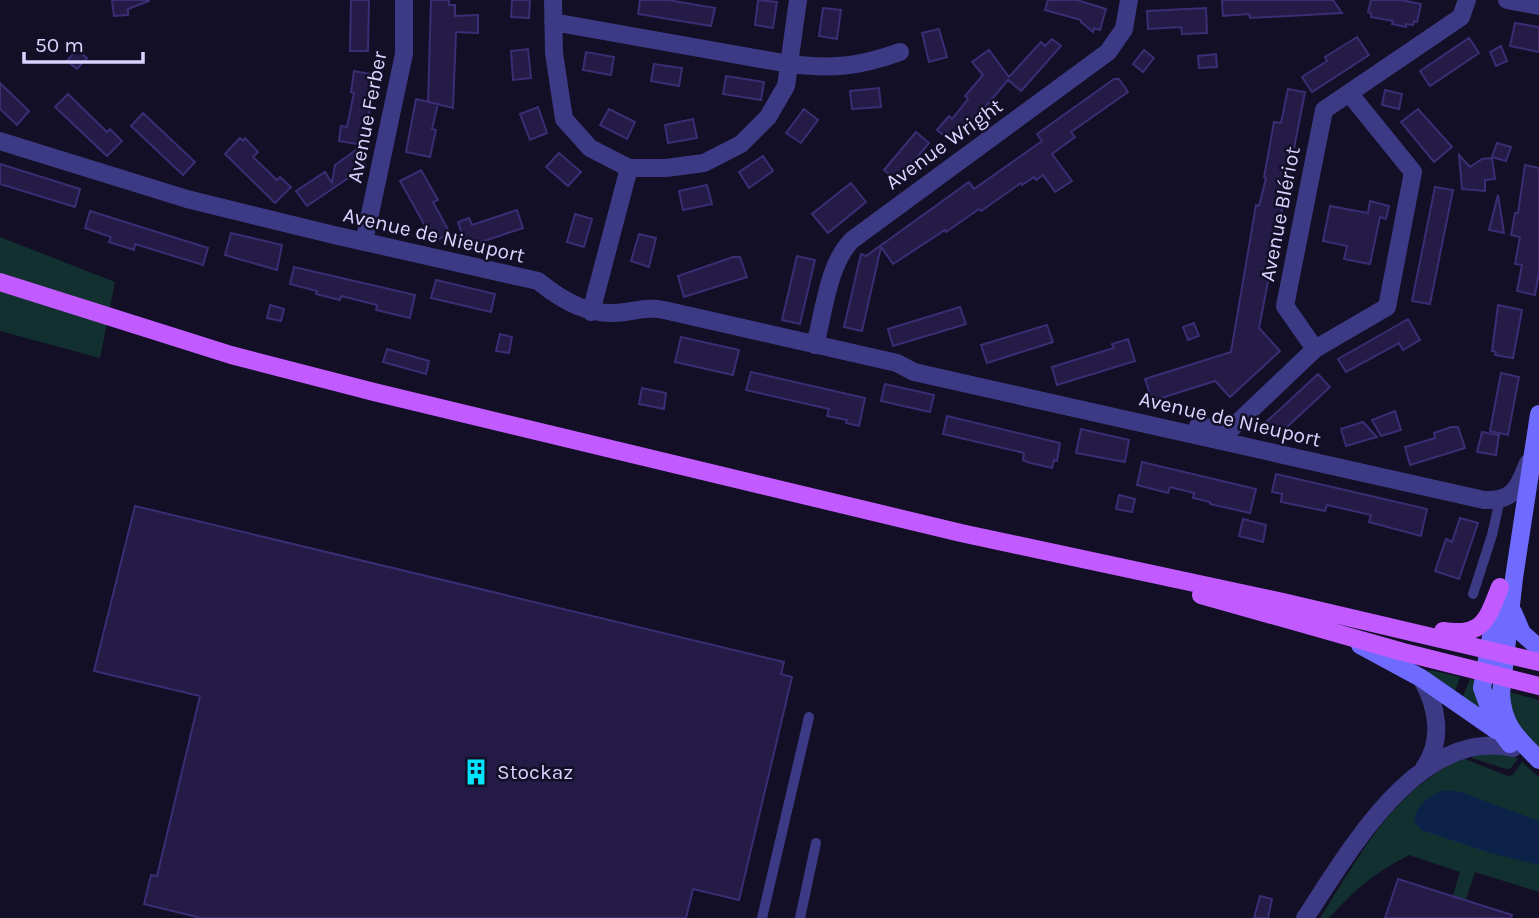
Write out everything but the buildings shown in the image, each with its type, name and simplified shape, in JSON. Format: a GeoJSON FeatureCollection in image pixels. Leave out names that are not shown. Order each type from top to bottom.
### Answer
{"type":"FeatureCollection","features":[{"type":"Feature","properties":{"kind":"main road"},"geometry":{"type":"LineString","coordinates":[[0,282],[231,355],[299,373],[948,530],[1283,602],[1539,662]]}},
{"type":"Feature","properties":{"kind":"main road"},"geometry":{"type":"LineString","coordinates":[[1539,414],[1512,604],[1502,704],[1511,731],[1539,760]]}},
{"type":"Feature","properties":{"kind":"main road"},"geometry":{"type":"LineString","coordinates":[[1501,734],[1483,694],[1484,673],[1515,509],[1531,456]]}},
{"type":"Feature","properties":{"kind":"main road"},"geometry":{"type":"LineString","coordinates":[[1074,556],[1165,586],[1539,686]]}},
{"type":"Feature","properties":{"kind":"main road"},"geometry":{"type":"LineString","coordinates":[[1283,602],[1445,632],[1465,632],[1474,630],[1485,622],[1500,587]]}},
{"type":"Feature","properties":{"kind":"main road"},"geometry":{"type":"LineString","coordinates":[[1512,604],[1513,614],[1521,631],[1539,648]]}},
{"type":"Feature","properties":{"kind":"main road"},"geometry":{"type":"LineString","coordinates":[[1335,633],[1420,678],[1501,734],[1514,748],[1539,766]]}},
{"type":"Feature","properties":{"kind":"street","name":"Avenue Ferber"},"geometry":{"type":"LineString","coordinates":[[364,242],[404,54],[404,0]]}},
{"type":"Feature","properties":{"kind":"street"},"geometry":{"type":"LineString","coordinates":[[552,0],[554,53],[564,119],[590,148],[629,168],[666,168],[704,163],[741,144],[768,117],[786,86],[798,0]]}},
{"type":"Feature","properties":{"kind":"street","name":"Avenue Wright"},"geometry":{"type":"LineString","coordinates":[[815,345],[842,249],[1108,52],[1124,29],[1129,0]]}},
{"type":"Feature","properties":{"kind":"street","name":"Avenue Blériot"},"geometry":{"type":"LineString","coordinates":[[1315,349],[1284,306],[1324,110],[1461,17],[1467,0]]}},
{"type":"Feature","properties":{"kind":"street"},"geometry":{"type":"LineString","coordinates":[[1507,0],[1539,6]]}},
{"type":"Feature","properties":{"kind":"street"},"geometry":{"type":"LineString","coordinates":[[553,22],[789,64],[828,68],[873,62],[900,52]]}},
{"type":"Feature","properties":{"kind":"street"},"geometry":{"type":"LineString","coordinates":[[1219,440],[1315,349],[1387,307],[1413,172],[1349,93]]}},
{"type":"Feature","properties":{"kind":"street","name":"Avenue de Nieuport"},"geometry":{"type":"LineString","coordinates":[[0,141],[187,199],[538,282],[554,295],[591,312],[625,312],[649,307],[897,363],[914,372],[1483,500],[1500,499]]}},
{"type":"Feature","properties":{"kind":"street"},"geometry":{"type":"LineString","coordinates":[[591,312],[629,168]]}},
{"type":"Feature","properties":{"kind":"street","name":"Avenue de Nieuport"},"geometry":{"type":"LineString","coordinates":[[897,363],[912,362],[1217,429],[1238,422]]}},
{"type":"Feature","properties":{"kind":"street"},"geometry":{"type":"LineString","coordinates":[[1500,499],[1517,488],[1531,456]]}},
{"type":"Feature","properties":{"kind":"street"},"geometry":{"type":"LineString","coordinates":[[1305,918],[1369,825],[1430,760],[1437,725],[1431,698],[1420,678]]}},
{"type":"Feature","properties":{"kind":"street"},"geometry":{"type":"LineString","coordinates":[[1422,771],[1447,755],[1465,748],[1486,745],[1514,748]]}},
{"type":"Feature","properties":{"kind":"lane"},"geometry":{"type":"LineString","coordinates":[[1473,594],[1492,535],[1500,499]]}},
{"type":"Feature","properties":{"kind":"lane"},"geometry":{"type":"LineString","coordinates":[[762,918],[809,717]]}},
{"type":"Feature","properties":{"kind":"lane"},"geometry":{"type":"LineString","coordinates":[[800,918],[816,843]]}},
{"type":"Feature","properties":{"kind":"green space"},"geometry":{"type":"Polygon","coordinates":[[[0,237],[115,282],[100,358],[0,331],[0,237]]]}},
{"type":"Feature","properties":{"kind":"green space"},"geometry":{"type":"Polygon","coordinates":[[[1430,670],[1460,677],[1454,694],[1427,673],[1430,670]]]}},
{"type":"Feature","properties":{"kind":"green space"},"geometry":{"type":"Polygon","coordinates":[[[1470,679],[1479,681],[1483,711],[1462,698],[1470,679]]]}},
{"type":"Feature","properties":{"kind":"green space"},"geometry":{"type":"Polygon","coordinates":[[[1509,692],[1539,700],[1539,753],[1513,723],[1509,692]]]}},
{"type":"Feature","properties":{"kind":"green space"},"geometry":{"type":"Polygon","coordinates":[[[1470,752],[1506,753],[1518,759],[1510,769],[1506,769],[1472,758],[1470,752]]]}},
{"type":"Feature","properties":{"kind":"green space"},"geometry":{"type":"Polygon","coordinates":[[[1460,757],[1508,776],[1513,775],[1522,762],[1539,777],[1539,892],[1475,872],[1460,918],[1446,918],[1460,872],[1409,855],[1366,882],[1329,918],[1320,918],[1388,816],[1428,778],[1460,757]]]}},
{"type":"Feature","properties":{"kind":"water"},"geometry":{"type":"Polygon","coordinates":[[[1444,790],[1461,792],[1539,821],[1539,865],[1490,853],[1421,830],[1414,821],[1415,815],[1429,798],[1444,790]]]}},
{"type":"Feature","properties":{"kind":"place","name":"Stockaz"},"geometry":{"type":"Point","coordinates":[476,772]}}]}
